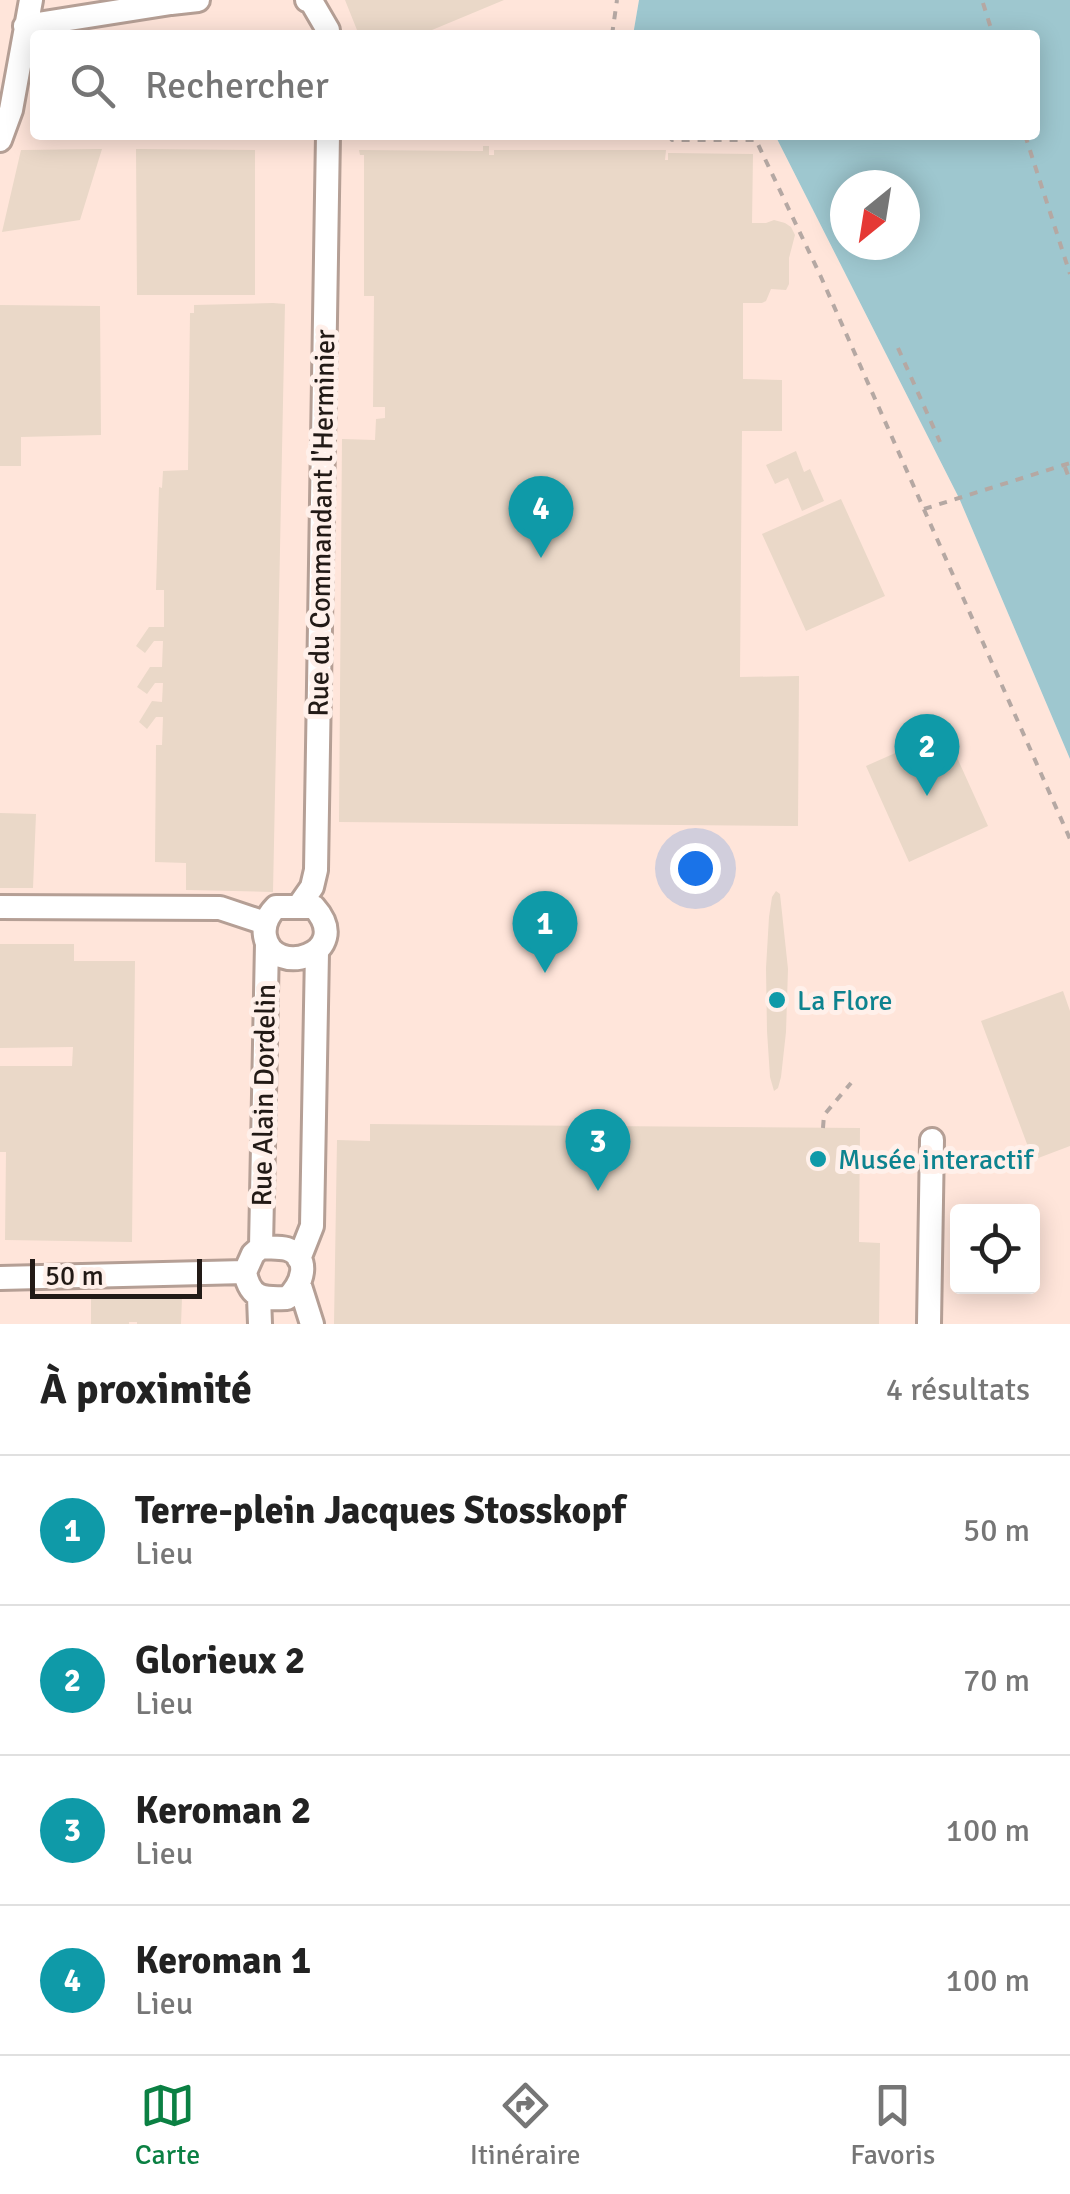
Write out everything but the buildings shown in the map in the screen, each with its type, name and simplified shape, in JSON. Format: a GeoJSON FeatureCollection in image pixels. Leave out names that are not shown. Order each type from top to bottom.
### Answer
{"type":"FeatureCollection","features":[{"type":"Feature","properties":{"kind":"street"},"geometry":{"type":"LineString","coordinates":[[0,140],[23,110],[26,26],[31,0]]}},
{"type":"Feature","properties":{"kind":"street"},"geometry":{"type":"LineString","coordinates":[[26,26],[198,0]]}},
{"type":"Feature","properties":{"kind":"street"},"geometry":{"type":"LineString","coordinates":[[306,0],[328,30]]}},
{"type":"Feature","properties":{"kind":"street","name":"Rue du Commandant l'Herminier"},"geometry":{"type":"LineString","coordinates":[[298,907],[312,888],[316,870],[328,140]]}},
{"type":"Feature","properties":{"kind":"street"},"geometry":{"type":"LineString","coordinates":[[0,907],[220,908],[266,933]]}},
{"type":"Feature","properties":{"kind":"street"},"geometry":{"type":"LineString","coordinates":[[300,1260],[312,1226],[317,952],[325,934],[314,907],[276,907],[269,914],[266,933],[272,951],[280,956],[308,957],[317,952]]}},
{"type":"Feature","properties":{"kind":"street","name":"Rue Alain Dordelin"},"geometry":{"type":"LineString","coordinates":[[261,1248],[266,933]]}},
{"type":"Feature","properties":{"kind":"street"},"geometry":{"type":"LineString","coordinates":[[929,1324],[932,1140]]}},
{"type":"Feature","properties":{"kind":"street"},"geometry":{"type":"LineString","coordinates":[[300,1286],[287,1298],[259,1297],[246,1272],[253,1254],[261,1248],[286,1248],[294,1252],[300,1260],[300,1286],[312,1324]]}},
{"type":"Feature","properties":{"kind":"street"},"geometry":{"type":"LineString","coordinates":[[0,1278],[246,1272]]}},
{"type":"Feature","properties":{"kind":"street"},"geometry":{"type":"LineString","coordinates":[[259,1297],[260,1324]]}},
{"type":"Feature","properties":{"kind":"path"},"geometry":{"type":"LineString","coordinates":[[613,30],[616,0]]}},
{"type":"Feature","properties":{"kind":"path"},"geometry":{"type":"LineString","coordinates":[[983,3],[991,30]]}},
{"type":"Feature","properties":{"kind":"path"},"geometry":{"type":"LineString","coordinates":[[756,140],[821,277],[1070,839]]}},
{"type":"Feature","properties":{"kind":"path"},"geometry":{"type":"LineString","coordinates":[[1027,140],[1070,274]]}},
{"type":"Feature","properties":{"kind":"path"},"geometry":{"type":"LineString","coordinates":[[898,348],[940,442]]}},
{"type":"Feature","properties":{"kind":"path"},"geometry":{"type":"LineString","coordinates":[[924,509],[1067,464],[1070,482]]}},
{"type":"Feature","properties":{"kind":"path"},"geometry":{"type":"LineString","coordinates":[[823,1128],[824,1115],[850,1083]]}},
{"type":"Feature","properties":{"kind":"shaded area"},"geometry":{"type":"Polygon","coordinates":[[[0,0],[639,0],[634,30],[30,30],[30,140],[778,140],[830,244],[830,260],[838,260],[959,498],[1070,759],[1070,1324],[0,1324],[0,0]]]}},
{"type":"Feature","properties":{"kind":"water"},"geometry":{"type":"Polygon","coordinates":[[[639,0],[1070,0],[1070,759],[959,498],[838,260],[920,260],[920,170],[830,170],[830,244],[778,140],[1040,140],[1040,30],[634,30],[639,0]]]}},
{"type":"Feature","properties":{"kind":"place","name":"Keroman 1"},"geometry":{"type":"Point","coordinates":[541,558]}},
{"type":"Feature","properties":{"kind":"place","name":"Glorieux 2"},"geometry":{"type":"Point","coordinates":[927,796]}},
{"type":"Feature","properties":{"kind":"place","name":"Terre-plein Jacques Stosskopf"},"geometry":{"type":"Point","coordinates":[545,973]}},
{"type":"Feature","properties":{"kind":"place","name":"La Flore"},"geometry":{"type":"Point","coordinates":[777,1000]}},
{"type":"Feature","properties":{"kind":"place","name":"Musée interactif"},"geometry":{"type":"Point","coordinates":[818,1159]}},
{"type":"Feature","properties":{"kind":"place","name":"Keroman 2"},"geometry":{"type":"Point","coordinates":[598,1191]}}]}
